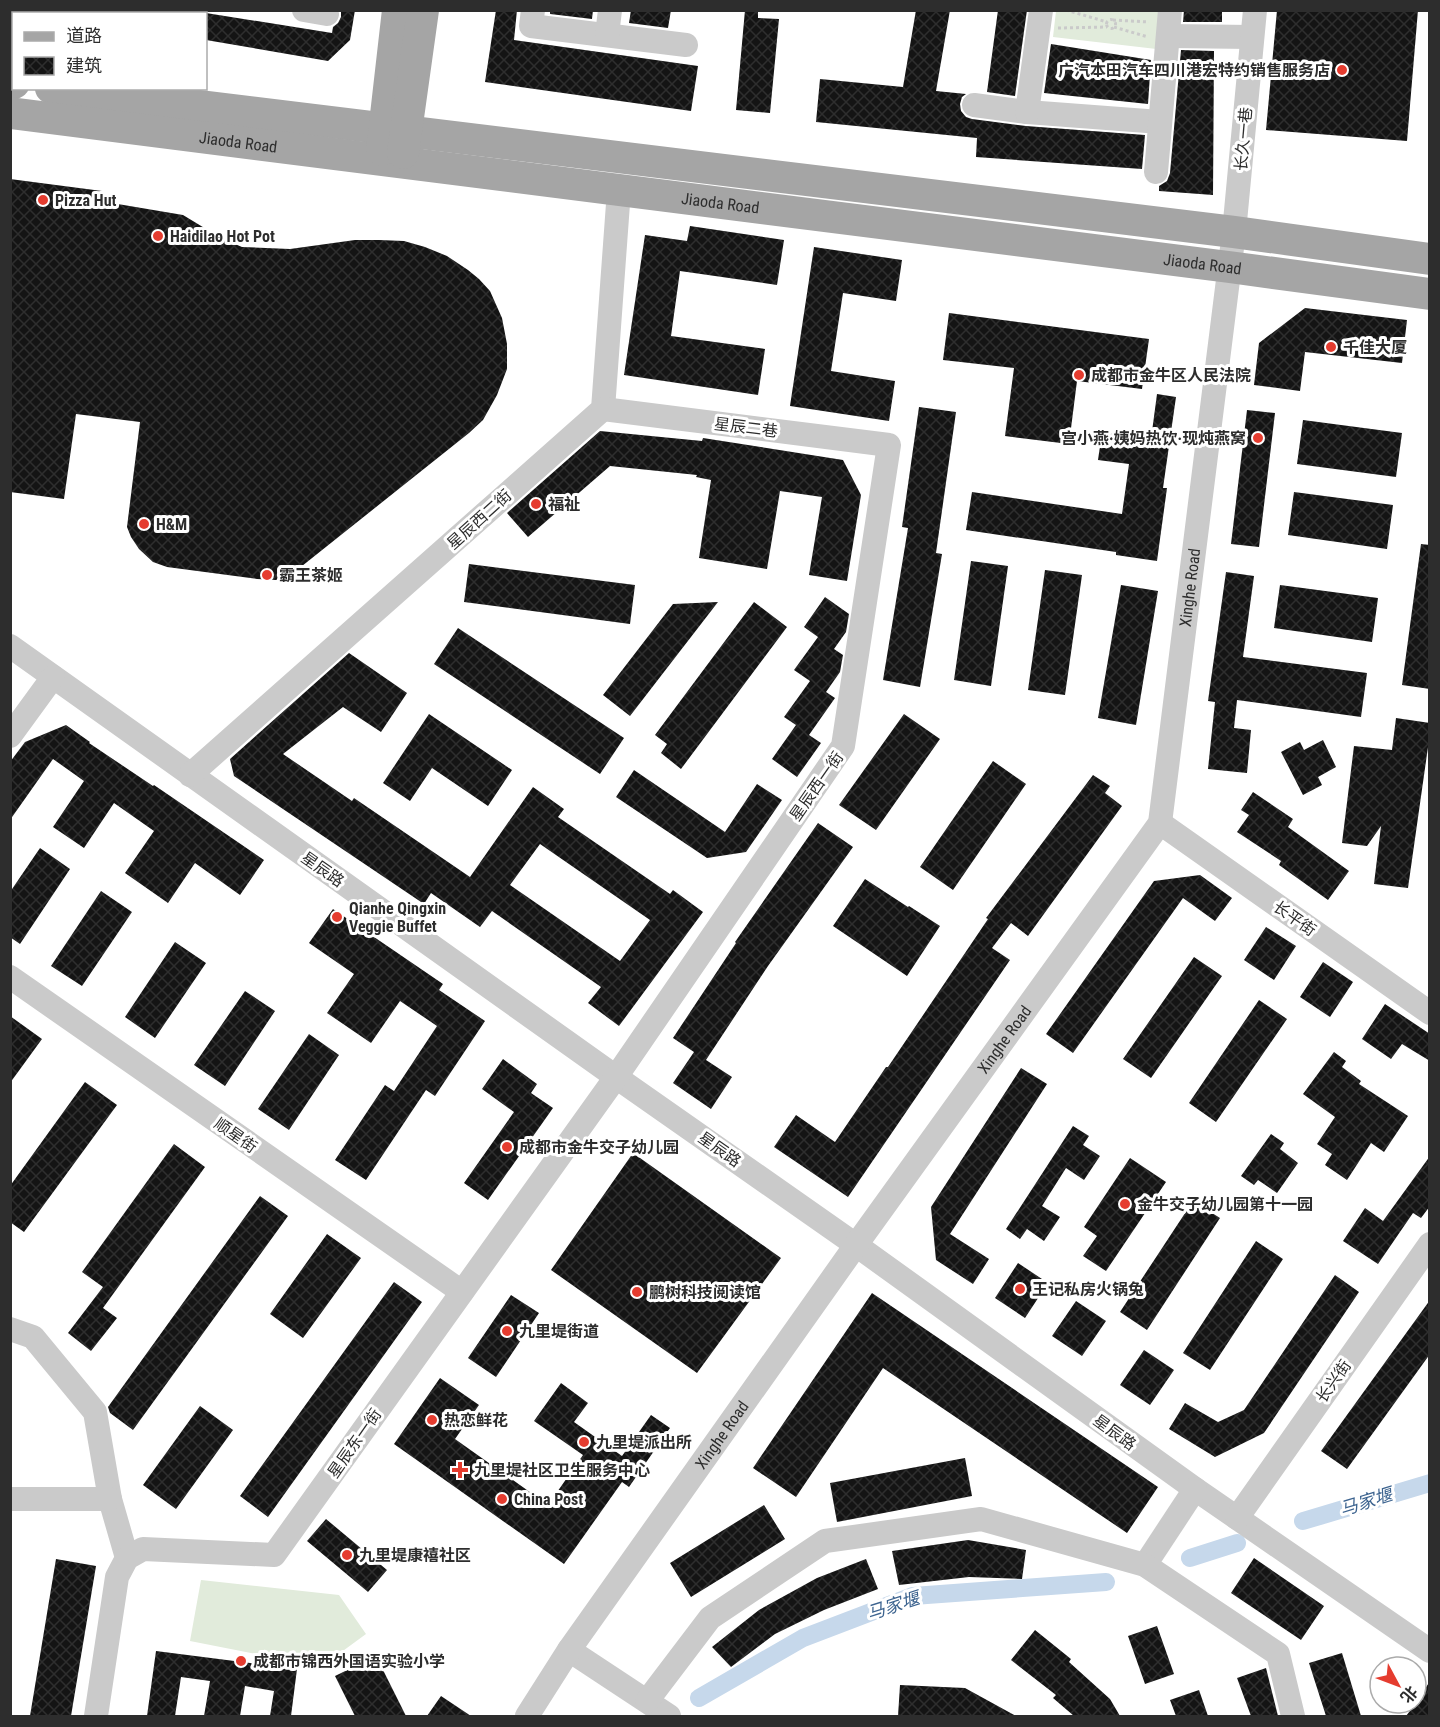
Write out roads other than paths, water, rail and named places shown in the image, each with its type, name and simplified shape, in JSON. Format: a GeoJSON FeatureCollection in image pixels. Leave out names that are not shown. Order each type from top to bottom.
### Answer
{"type":"FeatureCollection","features":[{"type":"Feature","properties":{"kind":"main road"},"geometry":{"type":"LineString","coordinates":[[393,146],[398,10]]}},
{"type":"Feature","properties":{"kind":"main road"},"geometry":{"type":"LineString","coordinates":[[393,146],[423,10]]}},
{"type":"Feature","properties":{"kind":"main road","name":"Jiaoda Road"},"geometry":{"type":"LineString","coordinates":[[76,90],[127,94],[619,190],[1430,294]]}},
{"type":"Feature","properties":{"kind":"main road","name":"Jiaoda Road"},"geometry":{"type":"LineString","coordinates":[[10,113],[393,146],[1234,232],[1430,259]]}},
{"type":"Feature","properties":{"kind":"street"},"geometry":{"type":"LineString","coordinates":[[303,10],[327,14]]}},
{"type":"Feature","properties":{"kind":"street"},"geometry":{"type":"LineString","coordinates":[[533,10],[531,26],[686,45]]}},
{"type":"Feature","properties":{"kind":"street"},"geometry":{"type":"LineString","coordinates":[[607,35],[610,10]]}},
{"type":"Feature","properties":{"kind":"street","name":"长久一巷"},"geometry":{"type":"LineString","coordinates":[[1229,267],[1255,10]]}},
{"type":"Feature","properties":{"kind":"street"},"geometry":{"type":"LineString","coordinates":[[1027,112],[1048,19]]}},
{"type":"Feature","properties":{"kind":"street"},"geometry":{"type":"LineString","coordinates":[[1155,172],[1169,28],[1252,37]]}},
{"type":"Feature","properties":{"kind":"street"},"geometry":{"type":"LineString","coordinates":[[974,105],[1027,112],[1160,122]]}},
{"type":"Feature","properties":{"kind":"street"},"geometry":{"type":"LineString","coordinates":[[603,409],[619,190]]}},
{"type":"Feature","properties":{"kind":"street","name":"Xinghe Road"},"geometry":{"type":"LineString","coordinates":[[527,1716],[569,1650],[855,1245],[1160,823],[1229,267]]}},
{"type":"Feature","properties":{"kind":"street","name":"星辰二巷"},"geometry":{"type":"LineString","coordinates":[[603,409],[890,445]]}},
{"type":"Feature","properties":{"kind":"street","name":"星辰西二街"},"geometry":{"type":"LineString","coordinates":[[190,775],[603,409]]}},
{"type":"Feature","properties":{"kind":"street","name":"星辰西一街"},"geometry":{"type":"LineString","coordinates":[[616,1077],[843,746],[890,445]]}},
{"type":"Feature","properties":{"kind":"street","name":"星辰路"},"geometry":{"type":"LineString","coordinates":[[10,646],[855,1245],[1195,1490],[1430,1652]]}},
{"type":"Feature","properties":{"kind":"street"},"geometry":{"type":"LineString","coordinates":[[10,736],[53,676]]}},
{"type":"Feature","properties":{"kind":"street","name":"长平街"},"geometry":{"type":"LineString","coordinates":[[1160,823],[1430,1013]]}},
{"type":"Feature","properties":{"kind":"street","name":"顺星街"},"geometry":{"type":"LineString","coordinates":[[10,977],[462,1292]]}},
{"type":"Feature","properties":{"kind":"street","name":"星辰东一街"},"geometry":{"type":"LineString","coordinates":[[127,1558],[143,1549],[274,1555],[616,1077]]}},
{"type":"Feature","properties":{"kind":"street","name":"长兴街"},"geometry":{"type":"LineString","coordinates":[[1237,1518],[1430,1244]]}},
{"type":"Feature","properties":{"kind":"street"},"geometry":{"type":"LineString","coordinates":[[10,1329],[33,1337],[95,1412],[110,1499],[127,1558],[117,1577],[96,1716]]}},
{"type":"Feature","properties":{"kind":"street"},"geometry":{"type":"LineString","coordinates":[[1145,1565],[1195,1490]]}},
{"type":"Feature","properties":{"kind":"street"},"geometry":{"type":"LineString","coordinates":[[10,1499],[110,1499]]}},
{"type":"Feature","properties":{"kind":"street"},"geometry":{"type":"LineString","coordinates":[[647,1701],[710,1618],[825,1540],[981,1519],[1145,1565],[1278,1654],[1293,1716]]}},
{"type":"Feature","properties":{"kind":"street"},"geometry":{"type":"LineString","coordinates":[[569,1650],[669,1716]]}},
{"type":"Feature","properties":{"kind":"waterway","name":"马家堰"},"geometry":{"type":"LineString","coordinates":[[1303,1521],[1430,1483]]}},
{"type":"Feature","properties":{"kind":"waterway","name":"马家堰"},"geometry":{"type":"LineString","coordinates":[[1190,1558],[1237,1543]]}},
{"type":"Feature","properties":{"kind":"waterway","name":"马家堰"},"geometry":{"type":"LineString","coordinates":[[699,1698],[803,1638],[913,1596],[1106,1582]]}},
{"type":"Feature","properties":{"kind":"place","name":"广汽本田汽车四川港宏特约销售服务店"},"geometry":{"type":"Point","coordinates":[1342,70]}},
{"type":"Feature","properties":{"kind":"place","name":"Pizza Hut"},"geometry":{"type":"Point","coordinates":[43,200]}},
{"type":"Feature","properties":{"kind":"place","name":"Haidilao Hot Pot"},"geometry":{"type":"Point","coordinates":[158,236]}},
{"type":"Feature","properties":{"kind":"place","name":"千佳大厦"},"geometry":{"type":"Point","coordinates":[1331,347]}},
{"type":"Feature","properties":{"kind":"place","name":"成都市金牛区人民法院"},"geometry":{"type":"Point","coordinates":[1079,375]}},
{"type":"Feature","properties":{"kind":"place","name":"宫小燕·姨妈热饮·现炖燕窝"},"geometry":{"type":"Point","coordinates":[1258,438]}},
{"type":"Feature","properties":{"kind":"place","name":"福祉"},"geometry":{"type":"Point","coordinates":[536,504]}},
{"type":"Feature","properties":{"kind":"place","name":"H&M"},"geometry":{"type":"Point","coordinates":[144,524]}},
{"type":"Feature","properties":{"kind":"place","name":"霸王茶姬"},"geometry":{"type":"Point","coordinates":[267,575]}},
{"type":"Feature","properties":{"kind":"place","name":"Qianhe Qingxin Veggie Buffet"},"geometry":{"type":"Point","coordinates":[337,917]}},
{"type":"Feature","properties":{"kind":"place","name":"成都市金牛交子幼儿园"},"geometry":{"type":"Point","coordinates":[507,1147]}},
{"type":"Feature","properties":{"kind":"place","name":"金牛交子幼儿园第十一园"},"geometry":{"type":"Point","coordinates":[1125,1204]}},
{"type":"Feature","properties":{"kind":"place","name":"王记私房火锅兔"},"geometry":{"type":"Point","coordinates":[1020,1289]}},
{"type":"Feature","properties":{"kind":"place","name":"鹏树科技阅读馆"},"geometry":{"type":"Point","coordinates":[637,1292]}},
{"type":"Feature","properties":{"kind":"place","name":"九里堤街道"},"geometry":{"type":"Point","coordinates":[507,1331]}},
{"type":"Feature","properties":{"kind":"place","name":"热恋鲜花"},"geometry":{"type":"Point","coordinates":[432,1420]}},
{"type":"Feature","properties":{"kind":"place","name":"九里堤派出所"},"geometry":{"type":"Point","coordinates":[584,1442]}},
{"type":"Feature","properties":{"kind":"place","name":"九里堤社区卫生服务中心"},"geometry":{"type":"Point","coordinates":[460,1470]}},
{"type":"Feature","properties":{"kind":"place","name":"China Post"},"geometry":{"type":"Point","coordinates":[502,1499]}},
{"type":"Feature","properties":{"kind":"place","name":"九里堤康禧社区"},"geometry":{"type":"Point","coordinates":[347,1555]}},
{"type":"Feature","properties":{"kind":"place","name":"成都市锦西外国语实验小学"},"geometry":{"type":"Point","coordinates":[241,1661]}}]}
